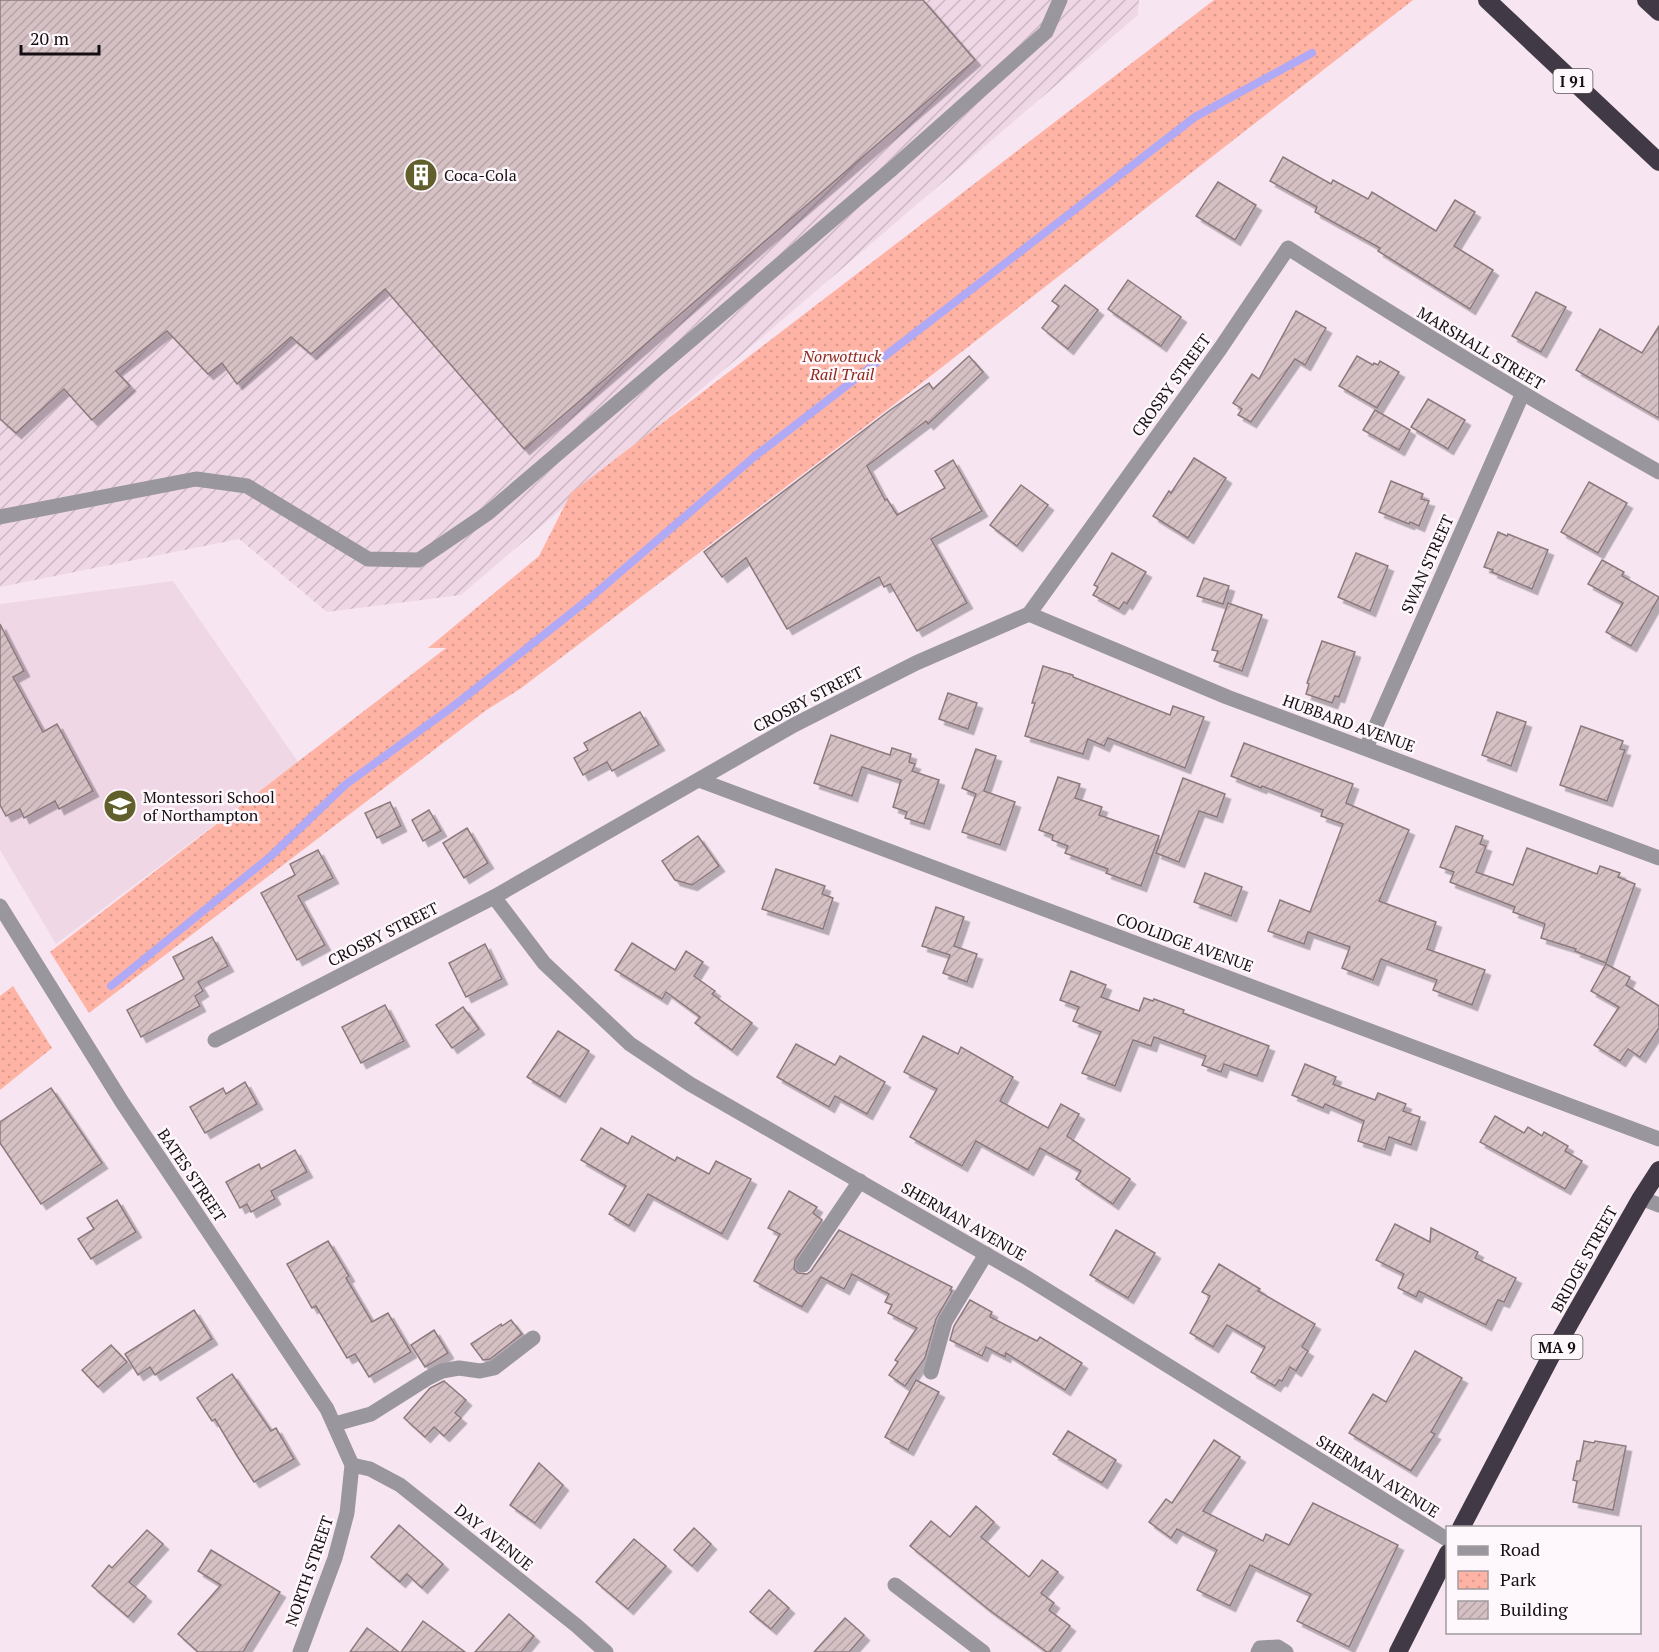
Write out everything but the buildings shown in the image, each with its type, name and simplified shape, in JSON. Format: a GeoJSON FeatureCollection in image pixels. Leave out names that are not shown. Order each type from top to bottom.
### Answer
{"type":"FeatureCollection","features":[{"type":"Feature","properties":{"kind":"highway","name":"I 91"},"geometry":{"type":"LineString","coordinates":[[1487,0],[1659,162]]}},
{"type":"Feature","properties":{"kind":"highway"},"geometry":{"type":"LineString","coordinates":[[1646,0],[1659,12]]}},
{"type":"Feature","properties":{"kind":"highway","name":"BRIDGE STREET"},"geometry":{"type":"LineString","coordinates":[[1462,1526],[1550,1358],[1659,1170]]}},
{"type":"Feature","properties":{"kind":"highway"},"geometry":{"type":"LineString","coordinates":[[1398,1652],[1446,1557]]}},
{"type":"Feature","properties":{"kind":"street"},"geometry":{"type":"LineString","coordinates":[[0,517],[196,479],[247,486],[368,559],[419,560],[488,513],[892,169],[1046,32],[1060,0]]}},
{"type":"Feature","properties":{"kind":"street","name":"MARSHALL STREET"},"geometry":{"type":"LineString","coordinates":[[1288,248],[1522,395],[1659,472]]}},
{"type":"Feature","properties":{"kind":"street","name":"CROSBY STREET"},"geometry":{"type":"LineString","coordinates":[[215,1040],[495,897],[794,725],[916,663],[1029,614],[1220,349],[1288,248]]}},
{"type":"Feature","properties":{"kind":"street","name":"SWAN STREET"},"geometry":{"type":"LineString","coordinates":[[1366,748],[1522,395]]}},
{"type":"Feature","properties":{"kind":"street","name":"HUBBARD AVENUE"},"geometry":{"type":"LineString","coordinates":[[1029,614],[1227,697],[1659,858]]}},
{"type":"Feature","properties":{"kind":"street","name":"COOLIDGE AVENUE"},"geometry":{"type":"LineString","coordinates":[[699,780],[1659,1139]]}},
{"type":"Feature","properties":{"kind":"street","name":"SHERMAN AVENUE"},"geometry":{"type":"LineString","coordinates":[[495,897],[544,963],[630,1044],[690,1084],[1024,1276],[1446,1539]]}},
{"type":"Feature","properties":{"kind":"street","name":"BATES STREET"},"geometry":{"type":"LineString","coordinates":[[0,906],[122,1102],[336,1424],[352,1464]]}},
{"type":"Feature","properties":{"kind":"street"},"geometry":{"type":"LineString","coordinates":[[803,1265],[860,1181]]}},
{"type":"Feature","properties":{"kind":"street"},"geometry":{"type":"LineString","coordinates":[[1641,1198],[1659,1205]]}},
{"type":"Feature","properties":{"kind":"street"},"geometry":{"type":"LineString","coordinates":[[931,1372],[945,1322],[986,1254]]}},
{"type":"Feature","properties":{"kind":"street"},"geometry":{"type":"LineString","coordinates":[[336,1424],[371,1414],[442,1371],[459,1368],[480,1371],[494,1368],[533,1338]]}},
{"type":"Feature","properties":{"kind":"street","name":"NORTH STREET"},"geometry":{"type":"LineString","coordinates":[[300,1652],[338,1547],[347,1513],[352,1464]]}},
{"type":"Feature","properties":{"kind":"street","name":"DAY AVENUE"},"geometry":{"type":"LineString","coordinates":[[352,1464],[370,1469],[400,1485],[577,1626],[606,1652]]}},
{"type":"Feature","properties":{"kind":"street"},"geometry":{"type":"LineString","coordinates":[[895,1585],[983,1652]]}},
{"type":"Feature","properties":{"kind":"street"},"geometry":{"type":"LineString","coordinates":[[1259,1650],[1278,1647],[1286,1652]]}},
{"type":"Feature","properties":{"kind":"shaded area","name":"Coca-Cola"},"geometry":{"type":"Polygon","coordinates":[[[0,0],[1139,0],[1138,15],[461,595],[327,612],[239,539],[0,587],[0,0]]]}},
{"type":"Feature","properties":{"kind":"shaded area","name":"Montessori School of Northampton"},"geometry":{"type":"Polygon","coordinates":[[[173,581],[298,762],[56,944],[0,850],[0,604],[173,581]]]}},
{"type":"Feature","properties":{"kind":"green space","name":"Norwottuck Rail Trail"},"geometry":{"type":"Polygon","coordinates":[[[1214,0],[1413,0],[887,410],[520,689],[485,711],[89,1013],[50,952],[446,648],[428,648],[539,556],[571,493],[1214,0]]]}},
{"type":"Feature","properties":{"kind":"green space"},"geometry":{"type":"Polygon","coordinates":[[[13,986],[52,1048],[0,1090],[0,996],[13,986]]]}},
{"type":"Feature","properties":{"kind":"waterway"},"geometry":{"type":"LineString","coordinates":[[111,986],[271,856],[345,785],[455,705],[589,599],[754,457],[1195,117],[1312,53]]}},
{"type":"Feature","properties":{"kind":"place","name":"Coca-Cola"},"geometry":{"type":"Point","coordinates":[421,175]}},
{"type":"Feature","properties":{"kind":"place","name":"Montessori School of Northampton"},"geometry":{"type":"Point","coordinates":[120,806]}}]}
